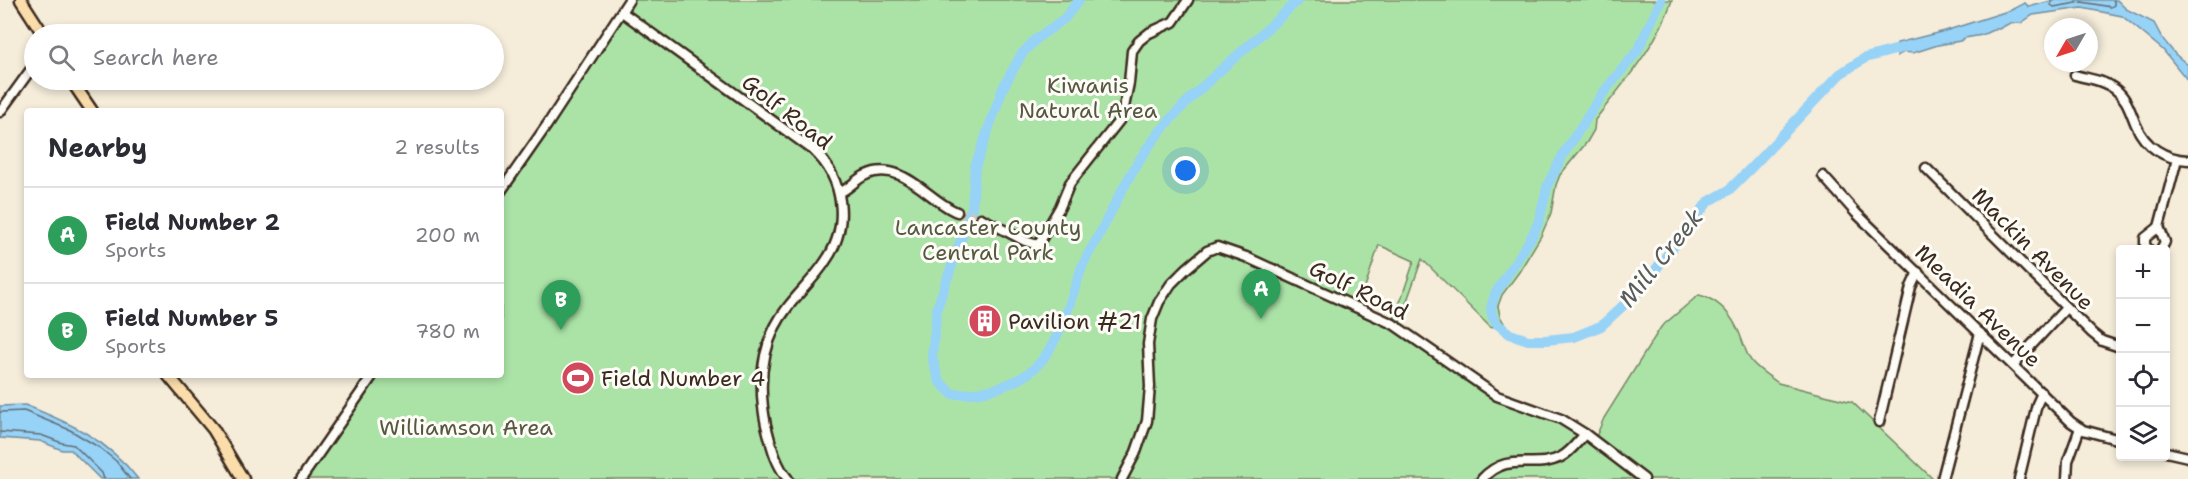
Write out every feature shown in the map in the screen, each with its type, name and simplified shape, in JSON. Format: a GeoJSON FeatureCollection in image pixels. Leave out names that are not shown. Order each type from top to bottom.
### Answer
{"type":"FeatureCollection","features":[{"type":"Feature","properties":{"kind":"main road"},"geometry":{"type":"LineString","coordinates":[[21,0],[37,24]]}},
{"type":"Feature","properties":{"kind":"main road"},"geometry":{"type":"LineString","coordinates":[[78,90],[90,108]]}},
{"type":"Feature","properties":{"kind":"main road"},"geometry":{"type":"LineString","coordinates":[[170,378],[213,429],[243,479]]}},
{"type":"Feature","properties":{"kind":"street"},"geometry":{"type":"LineString","coordinates":[[504,187],[629,0]]}},
{"type":"Feature","properties":{"kind":"street"},"geometry":{"type":"LineString","coordinates":[[981,218],[1024,241],[1038,245],[1060,207],[1070,183],[1122,117],[1129,83],[1132,51],[1138,41],[1173,22],[1188,0]]}},
{"type":"Feature","properties":{"kind":"street","name":"Golf Road"},"geometry":{"type":"LineString","coordinates":[[622,12],[813,150],[826,164],[839,193],[840,227],[834,248],[824,264],[781,315],[770,339],[764,365],[762,388],[765,417],[775,458],[788,479]]}},
{"type":"Feature","properties":{"kind":"street"},"geometry":{"type":"LineString","coordinates":[[2075,75],[2100,81],[2115,89],[2126,101],[2139,131],[2149,144],[2163,154],[2188,160]]}},
{"type":"Feature","properties":{"kind":"street"},"geometry":{"type":"LineString","coordinates":[[0,112],[24,79]]}},
{"type":"Feature","properties":{"kind":"street"},"geometry":{"type":"LineString","coordinates":[[2163,245],[2165,242],[2159,227],[2177,159]]}},
{"type":"Feature","properties":{"kind":"street","name":"Mackin Avenue"},"geometry":{"type":"LineString","coordinates":[[1926,168],[2066,308],[2102,341],[2116,345]]}},
{"type":"Feature","properties":{"kind":"street"},"geometry":{"type":"LineString","coordinates":[[839,193],[866,175],[878,172],[891,173],[909,179],[957,212]]}},
{"type":"Feature","properties":{"kind":"street","name":"Meadia Avenue"},"geometry":{"type":"LineString","coordinates":[[1823,176],[1856,213],[2080,428],[2116,439]]}},
{"type":"Feature","properties":{"kind":"street"},"geometry":{"type":"LineString","coordinates":[[2145,245],[2145,238],[2159,227]]}},
{"type":"Feature","properties":{"kind":"street","name":"Golf Road"},"geometry":{"type":"LineString","coordinates":[[1122,479],[1136,452],[1147,421],[1150,387],[1148,344],[1152,319],[1159,302],[1171,284],[1207,250],[1217,247],[1246,256],[1393,324],[1497,396],[1561,418],[1644,479]]}},
{"type":"Feature","properties":{"kind":"street"},"geometry":{"type":"LineString","coordinates":[[1879,422],[1911,287],[1918,272]]}},
{"type":"Feature","properties":{"kind":"street"},"geometry":{"type":"LineString","coordinates":[[2013,365],[2066,308]]}},
{"type":"Feature","properties":{"kind":"street"},"geometry":{"type":"LineString","coordinates":[[1942,479],[1980,333]]}},
{"type":"Feature","properties":{"kind":"street"},"geometry":{"type":"LineString","coordinates":[[301,479],[371,378]]}},
{"type":"Feature","properties":{"kind":"street"},"geometry":{"type":"LineString","coordinates":[[2019,479],[2037,404],[2042,393]]}},
{"type":"Feature","properties":{"kind":"street"},"geometry":{"type":"LineString","coordinates":[[2067,479],[2068,460],[2080,428]]}},
{"type":"Feature","properties":{"kind":"street"},"geometry":{"type":"LineString","coordinates":[[1482,479],[1494,469],[1509,463],[1561,457],[1585,434]]}},
{"type":"Feature","properties":{"kind":"street"},"geometry":{"type":"LineString","coordinates":[[2170,453],[2188,457]]}},
{"type":"Feature","properties":{"kind":"green space","name":"Lancaster County Central Park"},"geometry":{"type":"Polygon","coordinates":[[[634,0],[1672,0],[1666,17],[1649,48],[1595,120],[1594,130],[1587,142],[1560,175],[1551,213],[1541,236],[1502,295],[1498,306],[1504,323],[1491,328],[1422,259],[1396,331],[1487,394],[1507,404],[1562,424],[1592,446],[1604,418],[1661,327],[1699,295],[1716,303],[1726,312],[1737,328],[1749,358],[1761,371],[1778,383],[1852,402],[1933,479],[304,479],[374,378],[504,378],[504,190],[634,0]],[[1379,245],[1359,305],[1394,320],[1414,261],[1379,245]]]}},
{"type":"Feature","properties":{"kind":"water"},"geometry":{"type":"Polygon","coordinates":[[[2054,0],[2117,0],[2126,9],[2154,23],[2162,38],[2188,65],[2188,81],[2163,50],[2122,16],[2082,8],[2033,15],[2021,23],[2010,23],[1982,35],[1913,53],[1904,52],[1897,56],[1897,43],[1945,31],[2011,10],[2025,3],[2029,7],[2054,0]]]}},
{"type":"Feature","properties":{"kind":"water"},"geometry":{"type":"Polygon","coordinates":[[[25,405],[87,434],[114,453],[138,479],[100,479],[71,450],[62,450],[40,441],[0,438],[0,406],[25,405]]]}},
{"type":"Feature","properties":{"kind":"waterway","name":"Mill Creek"},"geometry":{"type":"LineString","coordinates":[[1079,0],[1065,18],[1036,39],[1021,55],[1003,88],[975,167],[972,208],[937,308],[932,357],[939,381],[952,394],[976,393],[1002,387],[1025,376],[1043,359],[1056,338],[1085,260],[1132,171],[1154,139],[1213,76],[1298,0]]}},
{"type":"Feature","properties":{"kind":"waterway","name":"Mill Creek"},"geometry":{"type":"LineString","coordinates":[[1661,0],[1638,50],[1603,93],[1564,153],[1548,184],[1539,221],[1531,238],[1495,294],[1491,308],[1492,315],[1496,323],[1510,334],[1528,340],[1546,340],[1574,337],[1601,326],[1639,291],[1708,202],[1729,190],[1840,74],[1865,58],[1910,46]]}},
{"type":"Feature","properties":{"kind":"tunnel"},"geometry":{"type":"LineString","coordinates":[[957,212],[981,218]]}},
{"type":"Feature","properties":{"kind":"place","name":"Field Number 2"},"geometry":{"type":"Point","coordinates":[1261,319]}},
{"type":"Feature","properties":{"kind":"place","name":"Pavilion #21"},"geometry":{"type":"Point","coordinates":[985,321]}},
{"type":"Feature","properties":{"kind":"place","name":"Field Number 5"},"geometry":{"type":"Point","coordinates":[561,330]}},
{"type":"Feature","properties":{"kind":"place","name":"Field Number 4"},"geometry":{"type":"Point","coordinates":[578,378]}},
{"type":"Feature","properties":{"kind":"park label","name":"Kiwanis Natural Area"},"geometry":{"type":"Point","coordinates":[1088,98]}},
{"type":"Feature","properties":{"kind":"park label","name":"Williamson Area"},"geometry":{"type":"Point","coordinates":[466,427]}}]}
